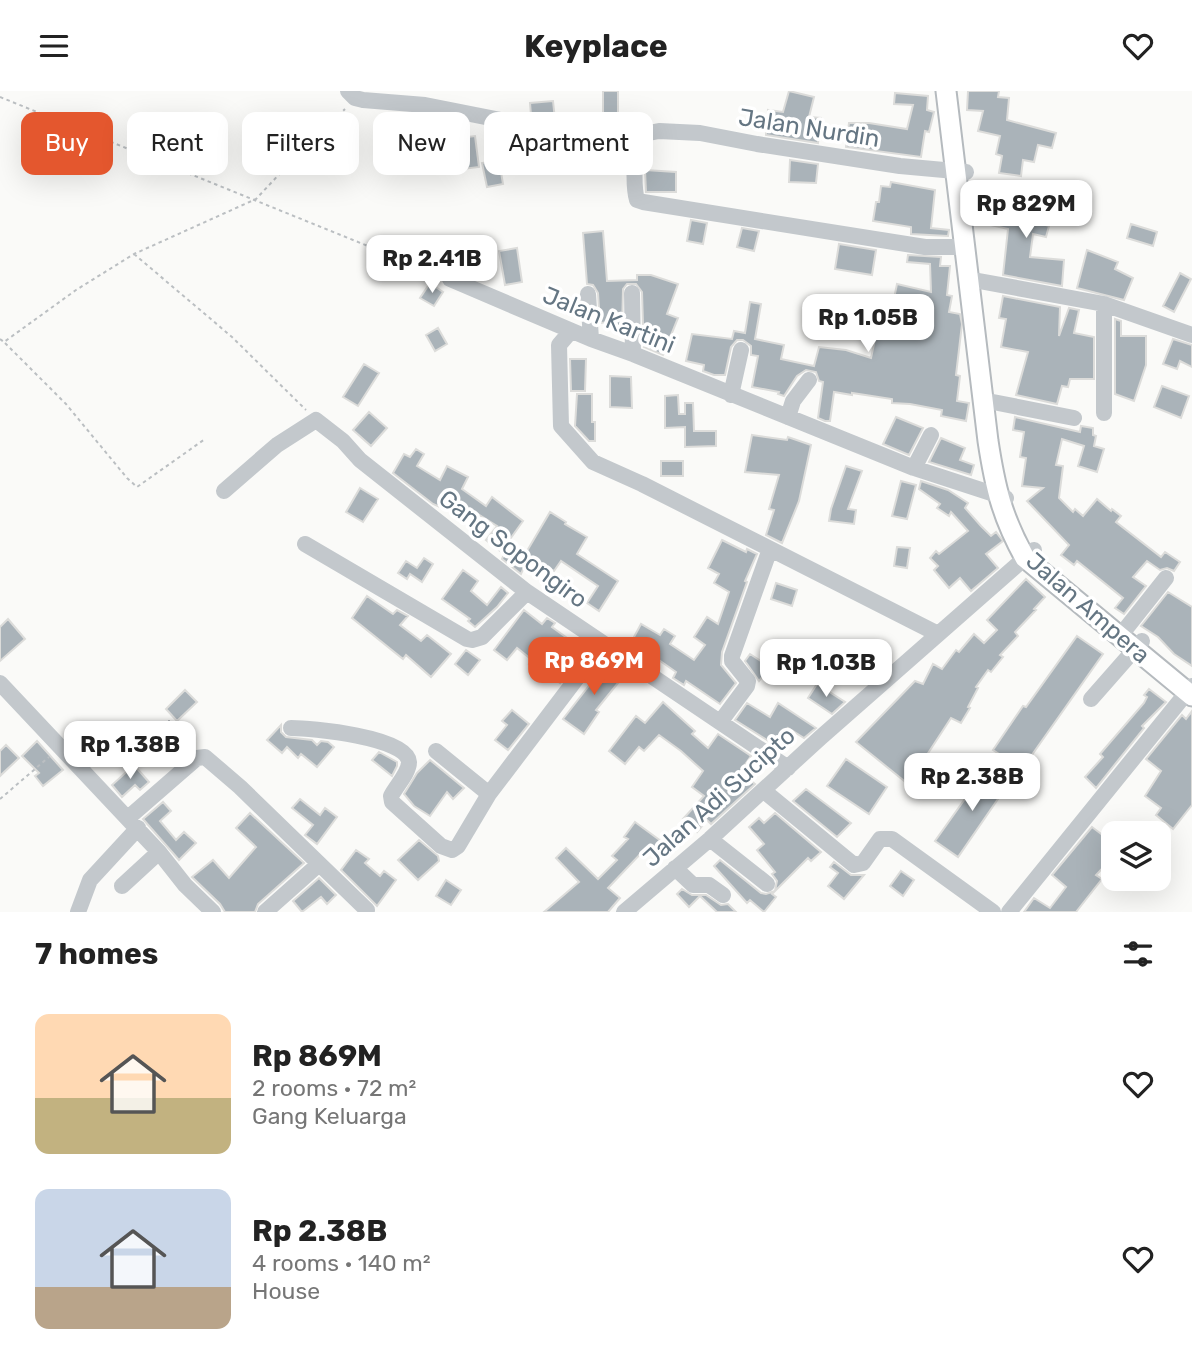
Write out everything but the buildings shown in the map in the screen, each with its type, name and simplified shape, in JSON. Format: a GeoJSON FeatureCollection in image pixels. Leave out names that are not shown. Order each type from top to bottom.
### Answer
{"type":"FeatureCollection","features":[{"type":"Feature","properties":{"kind":"main road","name":"Jalan Ampera"},"geometry":{"type":"LineString","coordinates":[[946,91],[979,281],[1003,497]]}},
{"type":"Feature","properties":{"kind":"main road","name":"Jalan Ampera"},"geometry":{"type":"LineString","coordinates":[[957,91],[964,247],[988,441],[1003,497],[1030,554],[1191,689]]}},
{"type":"Feature","properties":{"kind":"street","name":"Jalan Nurdin"},"geometry":{"type":"LineString","coordinates":[[352,94],[424,98],[484,112]]}},
{"type":"Feature","properties":{"kind":"street","name":"Jalan Nurdin"},"geometry":{"type":"LineString","coordinates":[[653,132],[700,133],[900,166],[960,172]]}},
{"type":"Feature","properties":{"kind":"street"},"geometry":{"type":"LineString","coordinates":[[635,175],[635,194],[637,200],[643,202],[925,247],[964,247]]}},
{"type":"Feature","properties":{"kind":"street","name":"Jalan Kartini"},"geometry":{"type":"LineString","coordinates":[[450,279],[571,331],[914,468],[1003,497]]}},
{"type":"Feature","properties":{"kind":"street"},"geometry":{"type":"LineString","coordinates":[[979,281],[1104,304],[1192,335]]}},
{"type":"Feature","properties":{"kind":"street"},"geometry":{"type":"LineString","coordinates":[[632,293],[634,354]]}},
{"type":"Feature","properties":{"kind":"street"},"geometry":{"type":"LineString","coordinates":[[588,294],[591,339]]}},
{"type":"Feature","properties":{"kind":"street"},"geometry":{"type":"LineString","coordinates":[[1104,304],[1104,413]]}},
{"type":"Feature","properties":{"kind":"street"},"geometry":{"type":"LineString","coordinates":[[571,331],[561,341],[558,349],[560,420],[564,431],[593,462],[642,484],[938,634]]}},
{"type":"Feature","properties":{"kind":"street"},"geometry":{"type":"LineString","coordinates":[[731,395],[741,350]]}},
{"type":"Feature","properties":{"kind":"street"},"geometry":{"type":"LineString","coordinates":[[788,417],[793,401],[809,380]]}},
{"type":"Feature","properties":{"kind":"street"},"geometry":{"type":"LineString","coordinates":[[993,402],[1074,418]]}},
{"type":"Feature","properties":{"kind":"street"},"geometry":{"type":"LineString","coordinates":[[224,491],[277,445],[316,420]]}},
{"type":"Feature","properties":{"kind":"street","name":"Gang Sopongiro"},"geometry":{"type":"LineString","coordinates":[[316,420],[343,441],[360,460],[527,592],[788,768]]}},
{"type":"Feature","properties":{"kind":"street"},"geometry":{"type":"LineString","coordinates":[[914,468],[932,435]]}},
{"type":"Feature","properties":{"kind":"street"},"geometry":{"type":"LineString","coordinates":[[305,544],[467,639],[482,637],[527,592]]}},
{"type":"Feature","properties":{"kind":"street"},"geometry":{"type":"LineString","coordinates":[[721,721],[747,686],[748,681],[734,666],[732,656],[769,549]]}},
{"type":"Feature","properties":{"kind":"street","name":"Jalan Adi Sucipto"},"geometry":{"type":"LineString","coordinates":[[624,912],[710,839],[1030,554]]}},
{"type":"Feature","properties":{"kind":"street"},"geometry":{"type":"LineString","coordinates":[[1091,699],[1131,639],[1166,578]]}},
{"type":"Feature","properties":{"kind":"street"},"geometry":{"type":"LineString","coordinates":[[291,728],[339,731],[376,740],[402,752],[408,757],[409,764],[391,799],[446,849],[452,850],[458,846],[489,794],[602,645]]}},
{"type":"Feature","properties":{"kind":"street"},"geometry":{"type":"LineString","coordinates":[[0,683],[212,911]]}},
{"type":"Feature","properties":{"kind":"street"},"geometry":{"type":"LineString","coordinates":[[1009,912],[1191,689]]}},
{"type":"Feature","properties":{"kind":"street"},"geometry":{"type":"LineString","coordinates":[[436,751],[489,794]]}},
{"type":"Feature","properties":{"kind":"street"},"geometry":{"type":"LineString","coordinates":[[78,912],[90,880],[133,823],[197,758],[209,759],[368,909]]}},
{"type":"Feature","properties":{"kind":"street"},"geometry":{"type":"LineString","coordinates":[[764,791],[855,865],[863,863],[880,839],[892,839],[993,912]]}},
{"type":"Feature","properties":{"kind":"street"},"geometry":{"type":"LineString","coordinates":[[710,839],[766,884]]}},
{"type":"Feature","properties":{"kind":"street"},"geometry":{"type":"LineString","coordinates":[[122,886],[159,852]]}},
{"type":"Feature","properties":{"kind":"street"},"geometry":{"type":"LineString","coordinates":[[265,912],[318,863]]}},
{"type":"Feature","properties":{"kind":"street"},"geometry":{"type":"LineString","coordinates":[[675,868],[693,885],[709,885],[723,895]]}},
{"type":"Feature","properties":{"kind":"path"},"geometry":{"type":"LineString","coordinates":[[4,342],[76,290],[134,254],[256,199],[352,94]]}},
{"type":"Feature","properties":{"kind":"path"},"geometry":{"type":"LineString","coordinates":[[0,97],[450,279]]}},
{"type":"Feature","properties":{"kind":"path"},"geometry":{"type":"LineString","coordinates":[[134,254],[232,337],[316,420]]}},
{"type":"Feature","properties":{"kind":"path"},"geometry":{"type":"LineString","coordinates":[[0,339],[66,404],[137,487],[205,439]]}},
{"type":"Feature","properties":{"kind":"path"},"geometry":{"type":"LineString","coordinates":[[169,720],[170,748],[182,771]]}},
{"type":"Feature","properties":{"kind":"path"},"geometry":{"type":"LineString","coordinates":[[0,799],[47,758],[67,752]]}}]}
